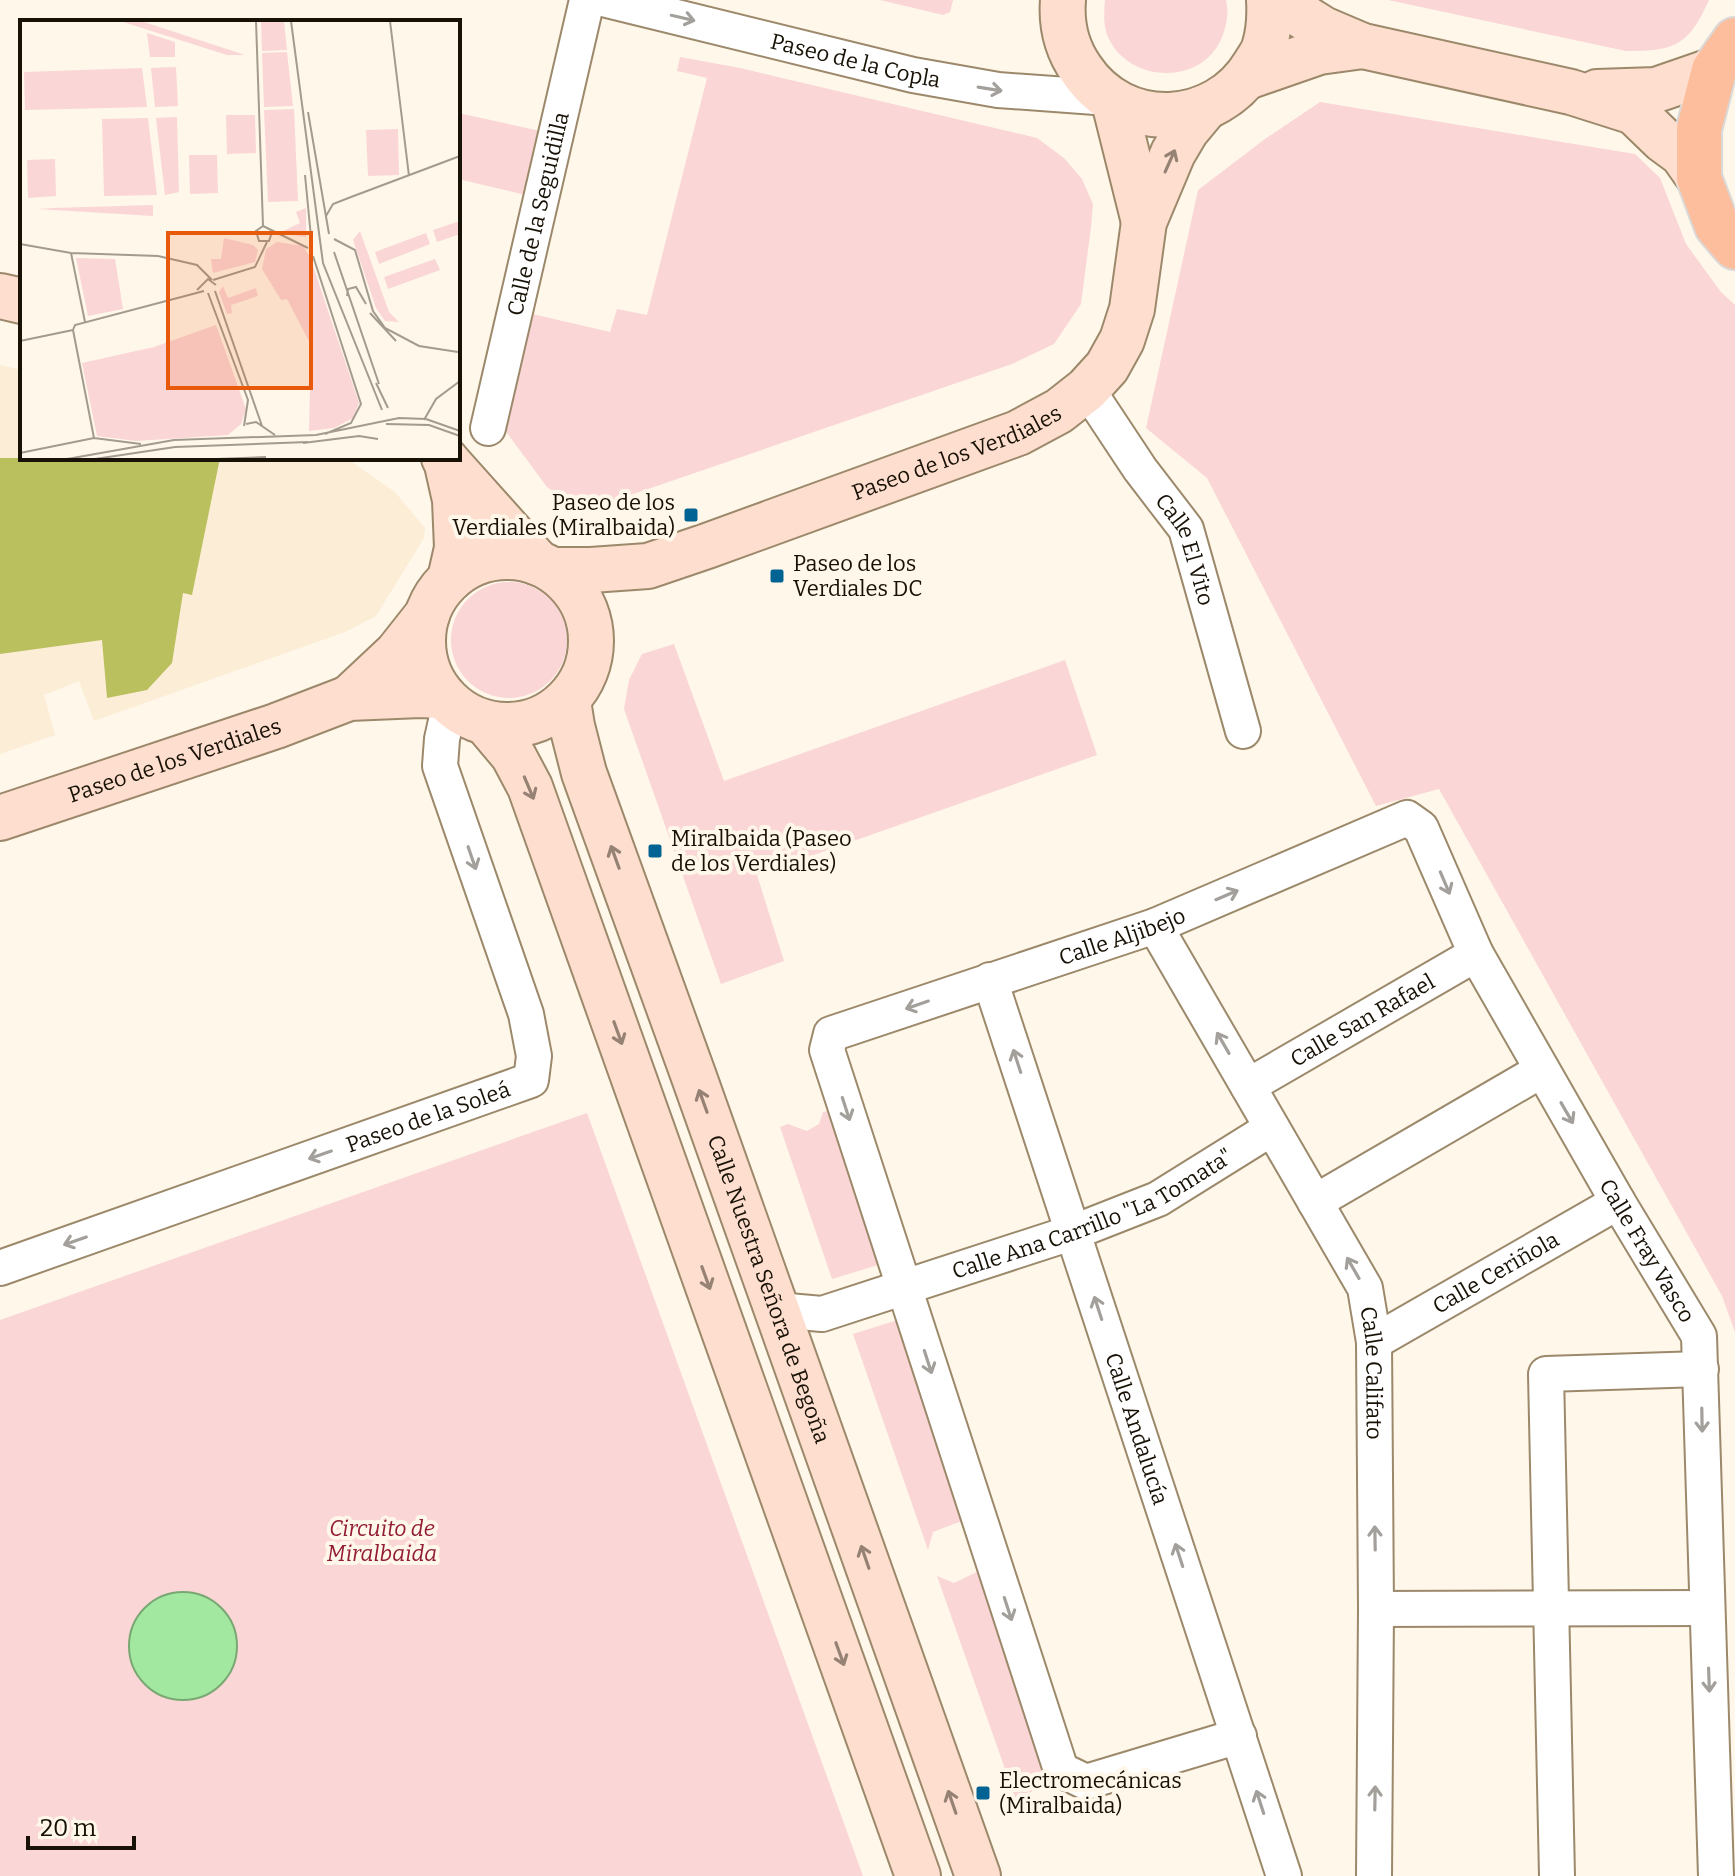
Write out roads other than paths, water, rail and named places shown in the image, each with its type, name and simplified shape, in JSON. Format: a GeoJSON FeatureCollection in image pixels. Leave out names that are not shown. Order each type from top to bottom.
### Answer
{"type":"FeatureCollection","features":[{"type":"Feature","properties":{"kind":"main road"},"geometry":{"type":"LineString","coordinates":[[1724,55],[1699,129],[1699,178],[1717,226],[1735,247]]}},
{"type":"Feature","properties":{"kind":"street","name":"Calle de la Seguidilla"},"geometry":{"type":"LineString","coordinates":[[488,428],[587,0]]}},
{"type":"Feature","properties":{"kind":"street","name":"Paseo de la Copla"},"geometry":{"type":"LineString","coordinates":[[607,0],[913,75],[998,90],[1111,100]]}},
{"type":"Feature","properties":{"kind":"street"},"geometry":{"type":"LineString","coordinates":[[1063,0],[1064,31],[1072,57],[1088,80],[1111,100],[1136,111],[1159,115],[1183,114],[1206,107],[1229,95],[1247,77],[1263,50],[1270,20],[1269,0]]}},
{"type":"Feature","properties":{"kind":"street"},"geometry":{"type":"LineString","coordinates":[[1282,0],[1323,29],[1363,46],[1571,92],[1634,112],[1682,154],[1699,178]]}},
{"type":"Feature","properties":{"kind":"street"},"geometry":{"type":"LineString","coordinates":[[1247,77],[1319,52],[1363,46]]}},
{"type":"Feature","properties":{"kind":"street"},"geometry":{"type":"LineString","coordinates":[[1571,92],[1656,90],[1724,55]]}},
{"type":"Feature","properties":{"kind":"street","name":"Paseo de los Verdiales"},"geometry":{"type":"LineString","coordinates":[[1111,100],[1144,222]]}},
{"type":"Feature","properties":{"kind":"street","name":"Paseo de los Verdiales"},"geometry":{"type":"LineString","coordinates":[[546,566],[591,570],[648,566],[1018,433],[1059,411],[1087,389],[1107,367],[1122,340],[1132,309],[1144,222],[1173,153],[1206,107]]}},
{"type":"Feature","properties":{"kind":"street"},"geometry":{"type":"LineString","coordinates":[[0,296],[20,301]]}},
{"type":"Feature","properties":{"kind":"street","name":"Calle El Vito"},"geometry":{"type":"LineString","coordinates":[[1087,389],[1140,469],[1186,529],[1243,731]]}},
{"type":"Feature","properties":{"kind":"street"},"geometry":{"type":"LineString","coordinates":[[445,460],[455,500],[457,548],[423,643],[428,671],[446,700],[473,719],[487,724],[516,725],[544,718],[568,701],[583,679],[591,654],[591,627],[584,605],[571,586],[546,566],[446,460]]}},
{"type":"Feature","properties":{"kind":"street"},"geometry":{"type":"LineString","coordinates":[[439,597],[470,566],[492,558],[515,557],[546,566]]}},
{"type":"Feature","properties":{"kind":"street","name":"Paseo de los Verdiales"},"geometry":{"type":"LineString","coordinates":[[591,627],[624,588],[648,566]]}},
{"type":"Feature","properties":{"kind":"street","name":"Paseo de los Verdiales"},"geometry":{"type":"LineString","coordinates":[[349,698],[397,653],[439,597]]}},
{"type":"Feature","properties":{"kind":"street","name":"Paseo de los Verdiales"},"geometry":{"type":"LineString","coordinates":[[0,818],[276,726],[349,698],[420,695],[446,700]]}},
{"type":"Feature","properties":{"kind":"street","name":"Paseo de la Soleá"},"geometry":{"type":"LineString","coordinates":[[0,1268],[531,1080],[534,1056],[526,1014],[440,766],[446,700]]}},
{"type":"Feature","properties":{"kind":"street","name":"Calle Nuestra Señora de Begoña"},"geometry":{"type":"LineString","coordinates":[[568,701],[584,773],[978,1876]]}},
{"type":"Feature","properties":{"kind":"street"},"geometry":{"type":"LineString","coordinates":[[487,724],[513,755],[530,787],[918,1876]]}},
{"type":"Feature","properties":{"kind":"street","name":"Calle Aljibejo"},"geometry":{"type":"LineString","coordinates":[[904,1288],[827,1050],[831,1034],[1155,926],[1407,818]]}},
{"type":"Feature","properties":{"kind":"street","name":"Calle Fray Vasco"},"geometry":{"type":"LineString","coordinates":[[1407,818],[1421,828],[1476,954],[1699,1336],[1716,1876]]}},
{"type":"Feature","properties":{"kind":"street","name":"Calle Califato"},"geometry":{"type":"LineString","coordinates":[[1155,926],[1365,1288],[1374,1342],[1374,1876]]}},
{"type":"Feature","properties":{"kind":"street","name":"Calle San Rafael"},"geometry":{"type":"LineString","coordinates":[[1248,1086],[1476,954]]}},
{"type":"Feature","properties":{"kind":"street","name":"Calle Andalucía"},"geometry":{"type":"LineString","coordinates":[[990,980],[1284,1876]]}},
{"type":"Feature","properties":{"kind":"street"},"geometry":{"type":"LineString","coordinates":[[1315,1202],[1542,1070]]}},
{"type":"Feature","properties":{"kind":"street","name":"Calle Ana Carrillo \"La Tomata\""},"geometry":{"type":"LineString","coordinates":[[777,1310],[822,1314],[1074,1232],[1158,1199],[1272,1128]]}},
{"type":"Feature","properties":{"kind":"street","name":"Calle Ceriñola"},"geometry":{"type":"LineString","coordinates":[[1374,1342],[1618,1202]]}},
{"type":"Feature","properties":{"kind":"street"},"geometry":{"type":"LineString","coordinates":[[904,1288],[1061,1770],[1086,1782],[1239,1736]]}},
{"type":"Feature","properties":{"kind":"street"},"geometry":{"type":"LineString","coordinates":[[1557,1876],[1546,1374],[1701,1369]]}},
{"type":"Feature","properties":{"kind":"street"},"geometry":{"type":"LineString","coordinates":[[1376,1609],[1707,1608]]}},
{"type":"Feature","properties":{"kind":"place","name":"Paseo de los Verdiales (Miralbaida)"},"geometry":{"type":"Point","coordinates":[691,515]}},
{"type":"Feature","properties":{"kind":"place","name":"Paseo de los Verdiales DC"},"geometry":{"type":"Point","coordinates":[777,576]}},
{"type":"Feature","properties":{"kind":"place","name":"Miralbaida (Paseo de los Verdiales)"},"geometry":{"type":"Point","coordinates":[655,851]}},
{"type":"Feature","properties":{"kind":"place","name":"Electromecánicas (Miralbaida)"},"geometry":{"type":"Point","coordinates":[983,1793]}},
{"type":"Feature","properties":{"kind":"park label","name":"Circuito de Miralbaida"},"geometry":{"type":"Point","coordinates":[382,1540]}}]}
